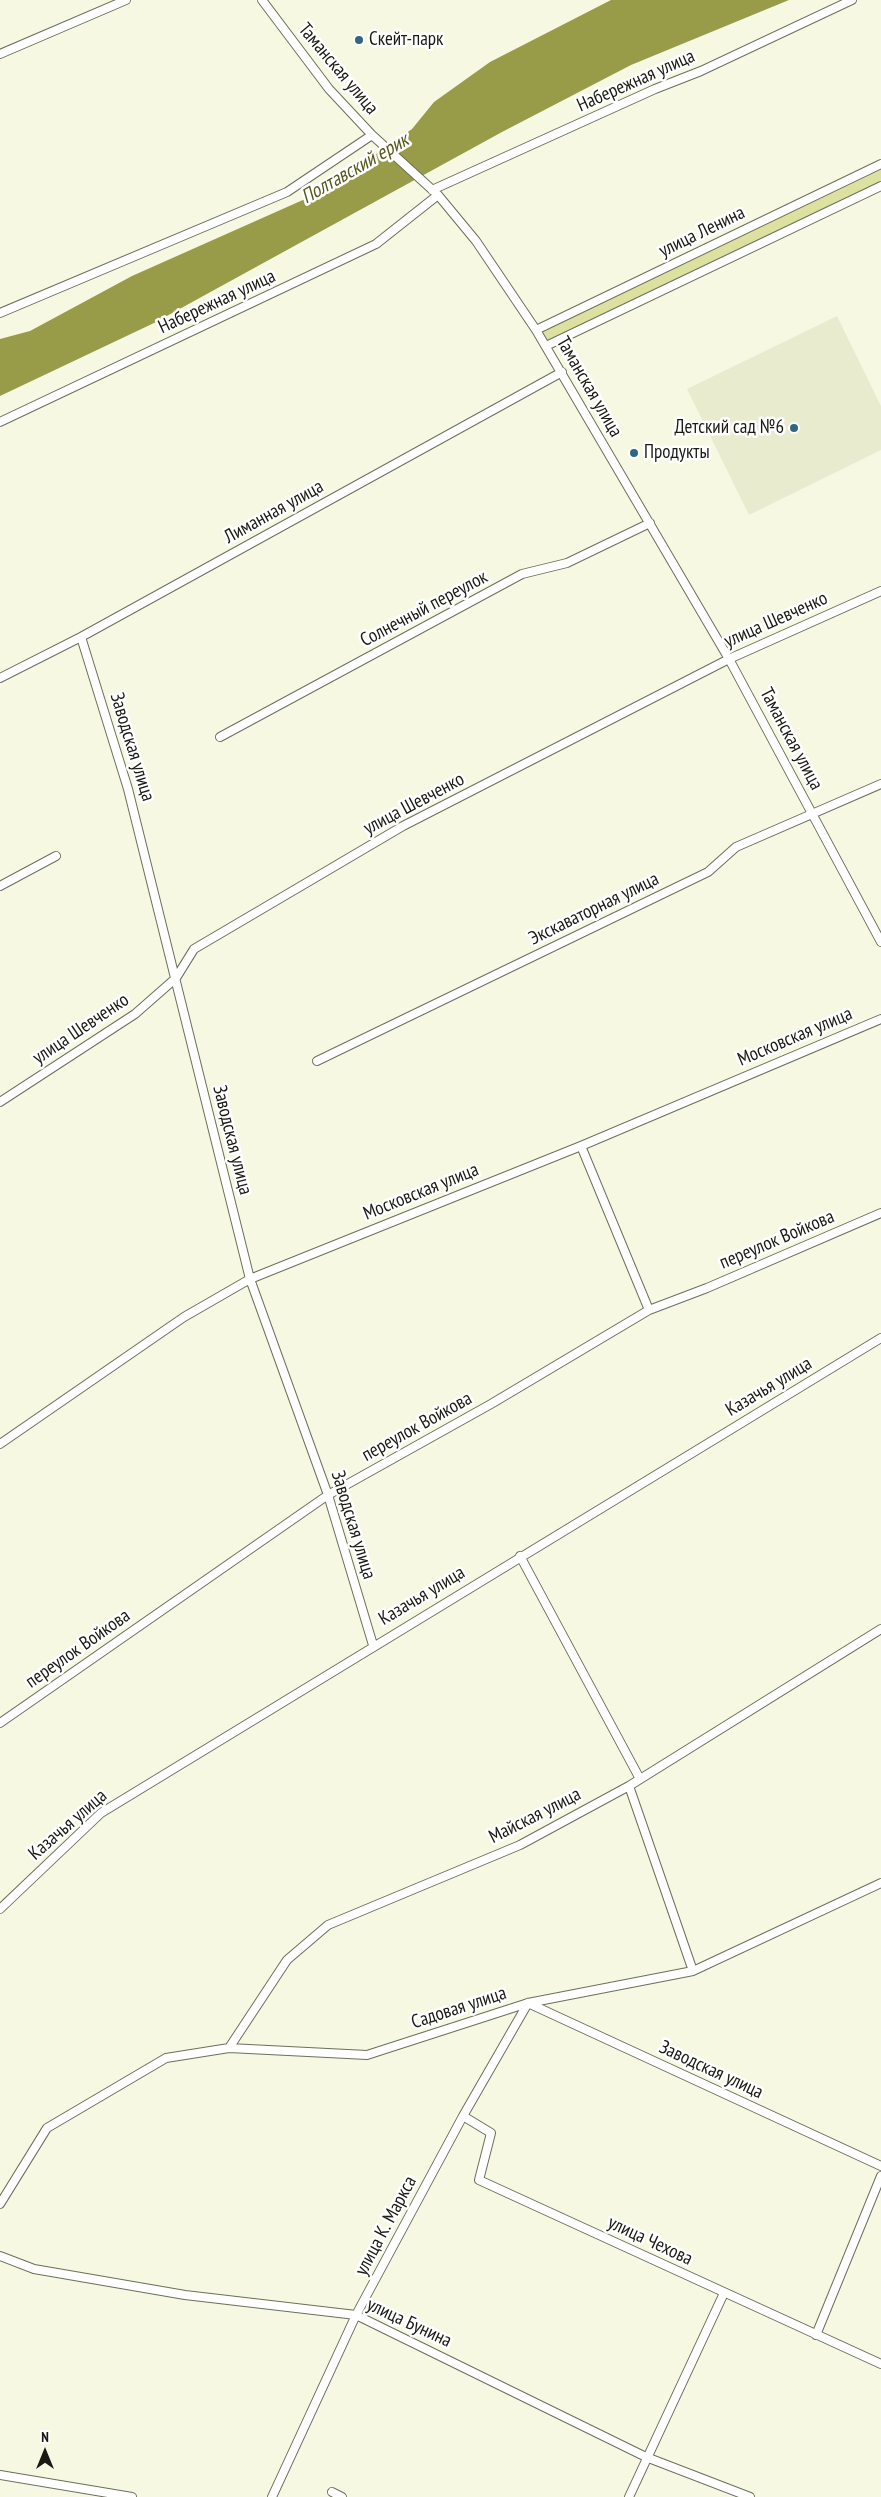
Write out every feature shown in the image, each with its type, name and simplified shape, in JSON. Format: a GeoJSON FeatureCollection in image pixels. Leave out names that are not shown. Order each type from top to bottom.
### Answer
{"type":"FeatureCollection","features":[{"type":"Feature","properties":{"kind":"street"},"geometry":{"type":"LineString","coordinates":[[0,54],[126,0]]}},
{"type":"Feature","properties":{"kind":"street","name":"Таманская улица"},"geometry":{"type":"LineString","coordinates":[[262,0],[329,88],[372,135],[435,193],[476,241],[536,330],[729,659],[881,942]]}},
{"type":"Feature","properties":{"kind":"street","name":"Набережная улица"},"geometry":{"type":"LineString","coordinates":[[0,422],[376,244],[435,193],[655,89],[701,71],[852,0]]}},
{"type":"Feature","properties":{"kind":"street"},"geometry":{"type":"LineString","coordinates":[[0,313],[287,192],[372,135]]}},
{"type":"Feature","properties":{"kind":"street","name":"улица Ленина"},"geometry":{"type":"LineString","coordinates":[[536,330],[881,164]]}},
{"type":"Feature","properties":{"kind":"street","name":"улица Ленина"},"geometry":{"type":"LineString","coordinates":[[546,346],[881,186]]}},
{"type":"Feature","properties":{"kind":"street","name":"Лиманная улица"},"geometry":{"type":"LineString","coordinates":[[0,678],[81,637],[562,372]]}},
{"type":"Feature","properties":{"kind":"street","name":"Солнечный переулок"},"geometry":{"type":"LineString","coordinates":[[220,738],[522,574],[567,563],[650,524]]}},
{"type":"Feature","properties":{"kind":"street","name":"улица Шевченко"},"geometry":{"type":"LineString","coordinates":[[0,1102],[135,1014],[176,978],[194,949],[403,826],[729,659],[881,591]]}},
{"type":"Feature","properties":{"kind":"street","name":"Заводская улица"},"geometry":{"type":"LineString","coordinates":[[81,637],[128,788],[250,1279],[328,1495],[373,1645]]}},
{"type":"Feature","properties":{"kind":"street","name":"Экскаваторная улица"},"geometry":{"type":"LineString","coordinates":[[317,1061],[708,872],[736,848],[881,784]]}},
{"type":"Feature","properties":{"kind":"street"},"geometry":{"type":"LineString","coordinates":[[0,886],[56,856]]}},
{"type":"Feature","properties":{"kind":"street","name":"Московская улица"},"geometry":{"type":"LineString","coordinates":[[0,1444],[184,1317],[250,1279],[581,1146],[881,1019]]}},
{"type":"Feature","properties":{"kind":"street"},"geometry":{"type":"LineString","coordinates":[[581,1146],[649,1310]]}},
{"type":"Feature","properties":{"kind":"street","name":"переулок Войкова"},"geometry":{"type":"LineString","coordinates":[[0,1723],[328,1495],[491,1404],[649,1310],[707,1288],[881,1212]]}},
{"type":"Feature","properties":{"kind":"street","name":"Казачья улица"},"geometry":{"type":"LineString","coordinates":[[0,1909],[101,1812],[881,1338]]}},
{"type":"Feature","properties":{"kind":"street"},"geometry":{"type":"LineString","coordinates":[[520,1556],[640,1779]]}},
{"type":"Feature","properties":{"kind":"street","name":"Майская улица"},"geometry":{"type":"LineString","coordinates":[[229,2048],[287,1960],[328,1925],[520,1845],[629,1786],[881,1629]]}},
{"type":"Feature","properties":{"kind":"street"},"geometry":{"type":"LineString","coordinates":[[629,1786],[693,1971]]}},
{"type":"Feature","properties":{"kind":"street","name":"Садовая улица"},"geometry":{"type":"LineString","coordinates":[[0,2204],[47,2128],[166,2058],[229,2048],[367,2055],[528,2003],[693,1971],[881,1883]]}},
{"type":"Feature","properties":{"kind":"street","name":"Заводская улица"},"geometry":{"type":"LineString","coordinates":[[528,2003],[881,2166]]}},
{"type":"Feature","properties":{"kind":"street","name":"улица К. Маркса"},"geometry":{"type":"LineString","coordinates":[[272,2497],[356,2315],[463,2116],[528,2003]]}},
{"type":"Feature","properties":{"kind":"street","name":"улица Чехова"},"geometry":{"type":"LineString","coordinates":[[463,2116],[490,2133],[479,2180],[881,2364]]}},
{"type":"Feature","properties":{"kind":"street"},"geometry":{"type":"LineString","coordinates":[[816,2334],[881,2176]]}},
{"type":"Feature","properties":{"kind":"street","name":"улица Бунина"},"geometry":{"type":"LineString","coordinates":[[0,2256],[34,2269],[176,2293],[356,2315],[646,2457],[750,2497]]}},
{"type":"Feature","properties":{"kind":"street"},"geometry":{"type":"LineString","coordinates":[[630,2497],[646,2457],[724,2293]]}},
{"type":"Feature","properties":{"kind":"street"},"geometry":{"type":"LineString","coordinates":[[0,2475],[132,2497]]}},
{"type":"Feature","properties":{"kind":"street"},"geometry":{"type":"LineString","coordinates":[[332,2492],[342,2497]]}},
{"type":"Feature","properties":{"kind":"shaded area"},"geometry":{"type":"Polygon","coordinates":[[[881,165],[881,188],[547,343],[539,330],[881,165]]]}},
{"type":"Feature","properties":{"kind":"shaded area","name":"Детский сад №6"},"geometry":{"type":"Polygon","coordinates":[[[837,316],[881,406],[881,450],[749,515],[687,389],[837,316]]]}},
{"type":"Feature","properties":{"kind":"water","name":"Полтавский ерик"},"geometry":{"type":"Polygon","coordinates":[[[611,0],[789,0],[631,65],[502,132],[154,323],[0,396],[0,339],[30,331],[132,276],[323,191],[412,129],[434,102],[490,62],[611,0]]]}},
{"type":"Feature","properties":{"kind":"place","name":"Скейт-парк"},"geometry":{"type":"Point","coordinates":[359,40]}},
{"type":"Feature","properties":{"kind":"place","name":"Детский сад №6"},"geometry":{"type":"Point","coordinates":[794,428]}},
{"type":"Feature","properties":{"kind":"place","name":"Продукты"},"geometry":{"type":"Point","coordinates":[634,453]}}]}
